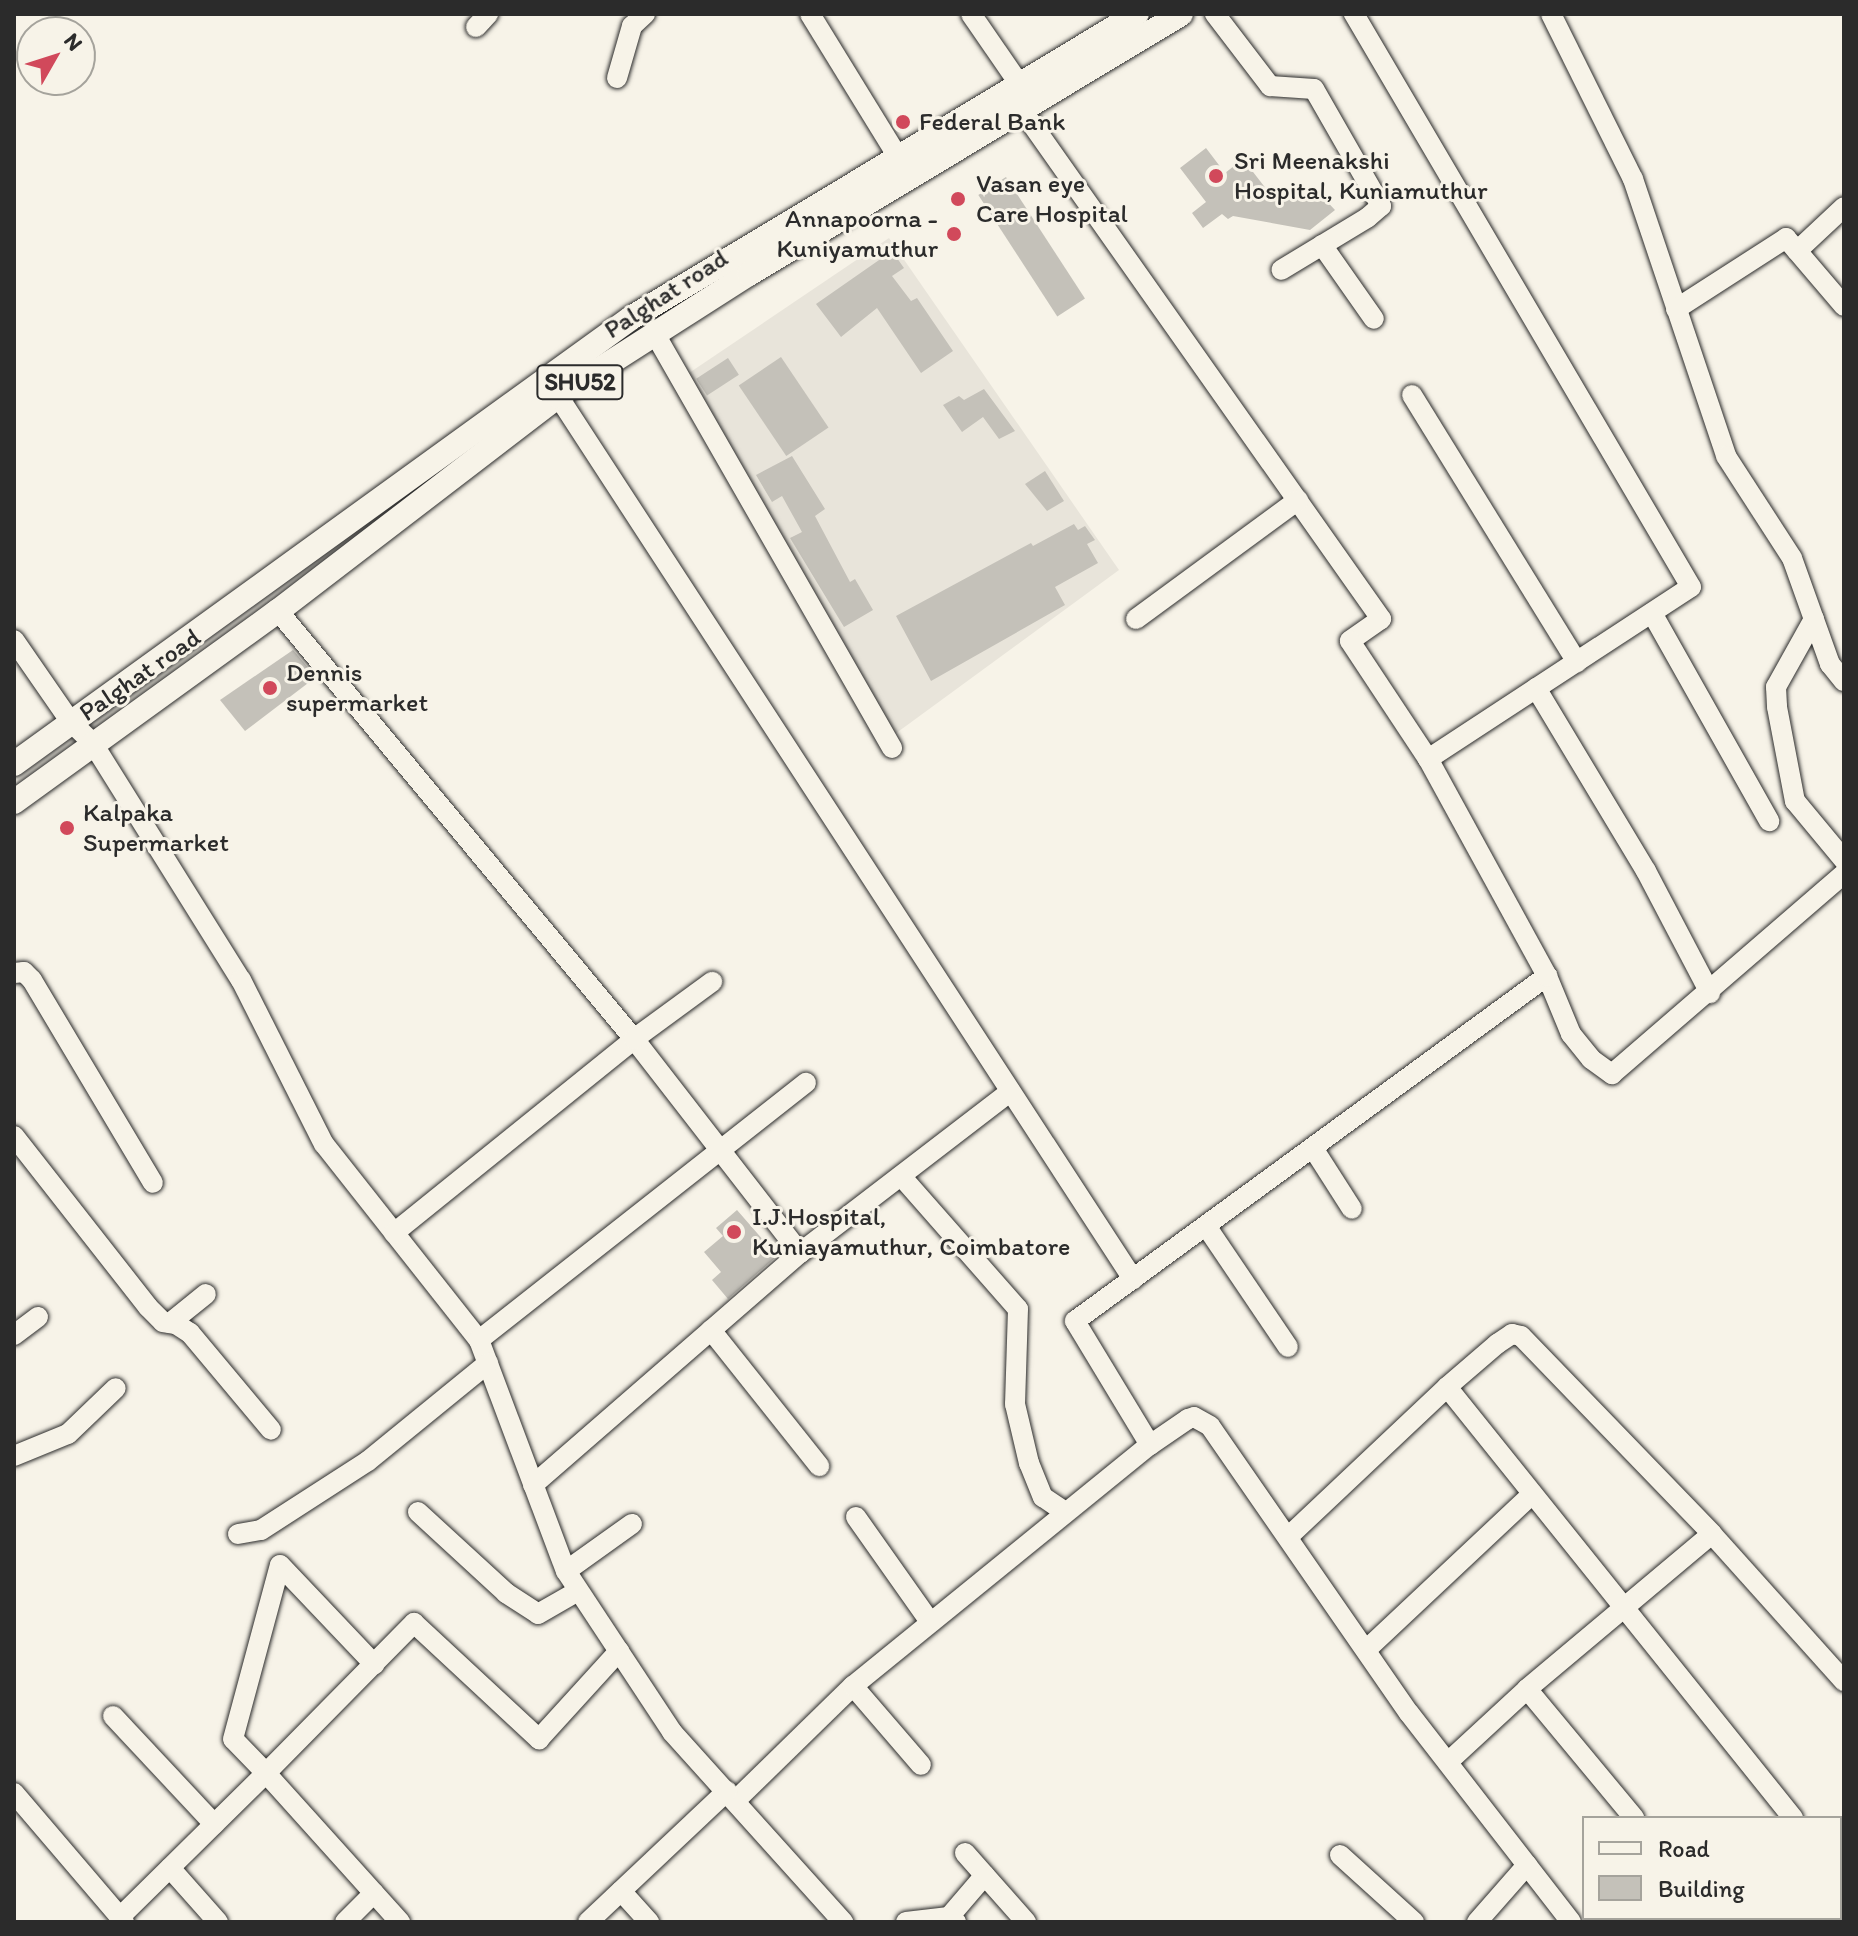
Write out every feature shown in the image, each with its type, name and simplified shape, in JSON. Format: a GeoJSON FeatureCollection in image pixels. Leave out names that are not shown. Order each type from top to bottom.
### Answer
{"type":"FeatureCollection","features":[{"type":"Feature","properties":{"kind":"main road","name":"Palghat road"},"geometry":{"type":"LineString","coordinates":[[14,802],[92,742],[278,611],[558,396],[905,167],[1020,85],[1137,14]]}},
{"type":"Feature","properties":{"kind":"main road","name":"Palghat road"},"geometry":{"type":"LineString","coordinates":[[14,764],[631,318],[905,167],[1022,110],[1181,14]]}},
{"type":"Feature","properties":{"kind":"street"},"geometry":{"type":"LineString","coordinates":[[617,78],[632,26],[645,14]]}},
{"type":"Feature","properties":{"kind":"street"},"geometry":{"type":"LineString","coordinates":[[810,14],[905,167]]}},
{"type":"Feature","properties":{"kind":"street"},"geometry":{"type":"LineString","coordinates":[[971,14],[1020,85]]}},
{"type":"Feature","properties":{"kind":"street"},"geometry":{"type":"LineString","coordinates":[[1215,14],[1270,86],[1314,89],[1381,206],[1281,270]]}},
{"type":"Feature","properties":{"kind":"street"},"geometry":{"type":"LineString","coordinates":[[1354,14],[1691,587],[1428,759]]}},
{"type":"Feature","properties":{"kind":"street"},"geometry":{"type":"LineString","coordinates":[[1551,14],[1633,179],[1726,456],[1792,558],[1814,619],[1837,658],[1844,681]]}},
{"type":"Feature","properties":{"kind":"street"},"geometry":{"type":"LineString","coordinates":[[1022,110],[1381,619],[1350,641],[1428,759],[1547,976],[1571,1034],[1591,1059],[1612,1074],[1710,993],[1844,874]]}},
{"type":"Feature","properties":{"kind":"street"},"geometry":{"type":"LineString","coordinates":[[1797,251],[1844,207]]}},
{"type":"Feature","properties":{"kind":"street"},"geometry":{"type":"LineString","coordinates":[[1676,309],[1786,238],[1844,306]]}},
{"type":"Feature","properties":{"kind":"street"},"geometry":{"type":"LineString","coordinates":[[1322,245],[1374,319]]}},
{"type":"Feature","properties":{"kind":"street"},"geometry":{"type":"LineString","coordinates":[[655,334],[892,748]]}},
{"type":"Feature","properties":{"kind":"street"},"geometry":{"type":"LineString","coordinates":[[1412,395],[1577,662]]}},
{"type":"Feature","properties":{"kind":"street"},"geometry":{"type":"LineString","coordinates":[[558,396],[1133,1279]]}},
{"type":"Feature","properties":{"kind":"street"},"geometry":{"type":"LineString","coordinates":[[1136,619],[1298,500]]}},
{"type":"Feature","properties":{"kind":"street"},"geometry":{"type":"LineString","coordinates":[[278,611],[634,1039],[800,1253]]}},
{"type":"Feature","properties":{"kind":"street"},"geometry":{"type":"LineString","coordinates":[[1652,613],[1769,821]]}},
{"type":"Feature","properties":{"kind":"street"},"geometry":{"type":"LineString","coordinates":[[1814,619],[1776,687],[1777,707],[1795,801],[1844,860]]}},
{"type":"Feature","properties":{"kind":"street"},"geometry":{"type":"LineString","coordinates":[[14,640],[70,721],[92,742],[241,980],[324,1144],[479,1340],[566,1571],[578,1591],[672,1732],[843,1922]]}},
{"type":"Feature","properties":{"kind":"street"},"geometry":{"type":"LineString","coordinates":[[1536,688],[1646,871],[1710,993]]}},
{"type":"Feature","properties":{"kind":"street"},"geometry":{"type":"LineString","coordinates":[[14,973],[24,972],[32,980],[153,1183]]}},
{"type":"Feature","properties":{"kind":"street"},"geometry":{"type":"LineString","coordinates":[[1150,1445],[1075,1321],[1547,976]]}},
{"type":"Feature","properties":{"kind":"street"},"geometry":{"type":"LineString","coordinates":[[394,1233],[634,1039],[712,982]]}},
{"type":"Feature","properties":{"kind":"street"},"geometry":{"type":"LineString","coordinates":[[479,1340],[806,1083]]}},
{"type":"Feature","properties":{"kind":"street"},"geometry":{"type":"LineString","coordinates":[[533,1485],[800,1253],[1010,1092]]}},
{"type":"Feature","properties":{"kind":"street"},"geometry":{"type":"LineString","coordinates":[[14,1136],[148,1307],[163,1322],[190,1333],[271,1430]]}},
{"type":"Feature","properties":{"kind":"street"},"geometry":{"type":"LineString","coordinates":[[1313,1148],[1352,1209]]}},
{"type":"Feature","properties":{"kind":"street"},"geometry":{"type":"LineString","coordinates":[[901,1176],[1018,1309],[1015,1404],[1029,1463],[1043,1497],[1065,1512]]}},
{"type":"Feature","properties":{"kind":"street"},"geometry":{"type":"LineString","coordinates":[[1206,1226],[1288,1347]]}},
{"type":"Feature","properties":{"kind":"street"},"geometry":{"type":"LineString","coordinates":[[170,1323],[206,1294]]}},
{"type":"Feature","properties":{"kind":"street"},"geometry":{"type":"LineString","coordinates":[[14,1335],[38,1317]]}},
{"type":"Feature","properties":{"kind":"street"},"geometry":{"type":"LineString","coordinates":[[711,1330],[819,1466]]}},
{"type":"Feature","properties":{"kind":"street"},"geometry":{"type":"LineString","coordinates":[[1288,1537],[1447,1387],[1497,1344],[1512,1334],[1521,1336],[1712,1534],[1844,1681]]}},
{"type":"Feature","properties":{"kind":"street"},"geometry":{"type":"LineString","coordinates":[[238,1534],[261,1530],[368,1461],[488,1363]]}},
{"type":"Feature","properties":{"kind":"street"},"geometry":{"type":"LineString","coordinates":[[1447,1387],[1791,1816]]}},
{"type":"Feature","properties":{"kind":"street"},"geometry":{"type":"LineString","coordinates":[[14,1456],[68,1434],[116,1388]]}},
{"type":"Feature","properties":{"kind":"street"},"geometry":{"type":"LineString","coordinates":[[588,1922],[853,1686],[1065,1512],[1188,1419],[1202,1420],[1448,1762],[1571,1922]]}},
{"type":"Feature","properties":{"kind":"street"},"geometry":{"type":"LineString","coordinates":[[1366,1650],[1532,1494]]}},
{"type":"Feature","properties":{"kind":"street"},"geometry":{"type":"LineString","coordinates":[[418,1512],[506,1593],[538,1614],[578,1591]]}},
{"type":"Feature","properties":{"kind":"street"},"geometry":{"type":"LineString","coordinates":[[856,1517],[930,1622]]}},
{"type":"Feature","properties":{"kind":"street"},"geometry":{"type":"LineString","coordinates":[[566,1571],[632,1524]]}},
{"type":"Feature","properties":{"kind":"street"},"geometry":{"type":"LineString","coordinates":[[1448,1762],[1527,1689],[1712,1534]]}},
{"type":"Feature","properties":{"kind":"street"},"geometry":{"type":"LineString","coordinates":[[374,1664],[280,1565],[233,1739],[400,1922]]}},
{"type":"Feature","properties":{"kind":"street"},"geometry":{"type":"LineString","coordinates":[[14,1793],[122,1920],[414,1623],[539,1739],[619,1651]]}},
{"type":"Feature","properties":{"kind":"street"},"geometry":{"type":"LineString","coordinates":[[853,1686],[921,1765]]}},
{"type":"Feature","properties":{"kind":"street"},"geometry":{"type":"LineString","coordinates":[[1527,1689],[1632,1816]]}},
{"type":"Feature","properties":{"kind":"street"},"geometry":{"type":"LineString","coordinates":[[113,1716],[214,1824]]}},
{"type":"Feature","properties":{"kind":"street"},"geometry":{"type":"LineString","coordinates":[[965,1853],[1026,1922]]}},
{"type":"Feature","properties":{"kind":"street"},"geometry":{"type":"LineString","coordinates":[[1340,1855],[1414,1922]]}},
{"type":"Feature","properties":{"kind":"street"},"geometry":{"type":"LineString","coordinates":[[1477,1922],[1527,1865]]}},
{"type":"Feature","properties":{"kind":"street"},"geometry":{"type":"LineString","coordinates":[[170,1868],[218,1922]]}},
{"type":"Feature","properties":{"kind":"street"},"geometry":{"type":"LineString","coordinates":[[906,1922],[953,1919],[985,1875]]}},
{"type":"Feature","properties":{"kind":"street"},"geometry":{"type":"LineString","coordinates":[[621,1891],[649,1922]]}},
{"type":"Feature","properties":{"kind":"street"},"geometry":{"type":"LineString","coordinates":[[345,1922],[374,1893]]}},
{"type":"Feature","properties":{"kind":"shaded area"},"geometry":{"type":"Polygon","coordinates":[[[889,238],[1119,570],[895,734],[689,373],[889,238]]]}},
{"type":"Feature","properties":{"kind":"building"},"geometry":{"type":"Polygon","coordinates":[[[1206,148],[1225,173],[1243,159],[1267,190],[1272,185],[1281,195],[1288,189],[1295,197],[1302,191],[1310,200],[1318,192],[1335,210],[1310,230],[1233,216],[1228,219],[1222,214],[1203,228],[1192,213],[1206,202],[1180,168],[1206,148]]]}},
{"type":"Feature","properties":{"kind":"building"},"geometry":{"type":"Polygon","coordinates":[[[1006,177],[1085,299],[1057,317],[978,195],[1006,177]]]}},
{"type":"Feature","properties":{"kind":"building"},"geometry":{"type":"Polygon","coordinates":[[[892,251],[904,268],[892,276],[911,301],[917,298],[953,351],[921,373],[877,308],[841,337],[816,304],[892,251]]]}},
{"type":"Feature","properties":{"kind":"building"},"geometry":{"type":"Polygon","coordinates":[[[781,357],[829,427],[786,456],[739,386],[781,357]]]}},
{"type":"Feature","properties":{"kind":"building"},"geometry":{"type":"Polygon","coordinates":[[[728,358],[739,375],[707,395],[696,379],[728,358]]]}},
{"type":"Feature","properties":{"kind":"building"},"geometry":{"type":"Polygon","coordinates":[[[984,389],[1015,431],[999,439],[983,417],[962,432],[943,405],[959,396],[964,400],[984,389]]]}},
{"type":"Feature","properties":{"kind":"building"},"geometry":{"type":"Polygon","coordinates":[[[792,456],[825,509],[815,516],[850,582],[855,579],[873,610],[844,627],[790,538],[802,532],[782,496],[772,502],[756,475],[792,456]]]}},
{"type":"Feature","properties":{"kind":"building"},"geometry":{"type":"Polygon","coordinates":[[[1045,471],[1064,501],[1047,511],[1025,484],[1045,471]]]}},
{"type":"Feature","properties":{"kind":"building"},"geometry":{"type":"Polygon","coordinates":[[[1074,524],[1078,530],[1085,526],[1095,540],[1087,544],[1098,563],[1055,587],[1065,605],[931,681],[896,616],[1031,543],[1033,546],[1074,524]]]}},
{"type":"Feature","properties":{"kind":"building","name":"Dennis supermarket"},"geometry":{"type":"Polygon","coordinates":[[[293,650],[316,677],[245,731],[220,700],[293,650]]]}},
{"type":"Feature","properties":{"kind":"building"},"geometry":{"type":"Polygon","coordinates":[[[737,1210],[777,1256],[728,1299],[712,1280],[721,1272],[704,1252],[723,1236],[716,1228],[737,1210]]]}},
{"type":"Feature","properties":{"kind":"place","name":"Federal Bank"},"geometry":{"type":"Point","coordinates":[903,122]}},
{"type":"Feature","properties":{"kind":"place","name":"Sri Meenakshi Hospital, Kuniamuthur"},"geometry":{"type":"Point","coordinates":[1216,176]}},
{"type":"Feature","properties":{"kind":"place","name":"Vasan eye Care Hospital"},"geometry":{"type":"Point","coordinates":[958,199]}},
{"type":"Feature","properties":{"kind":"place","name":"Annapoorna - Kuniyamuthur"},"geometry":{"type":"Point","coordinates":[954,234]}},
{"type":"Feature","properties":{"kind":"place","name":"Dennis supermarket"},"geometry":{"type":"Point","coordinates":[270,688]}},
{"type":"Feature","properties":{"kind":"place","name":"Kalpaka Supermarket"},"geometry":{"type":"Point","coordinates":[67,828]}},
{"type":"Feature","properties":{"kind":"place","name":"I.J.Hospital, Kuniayamuthur, Coimbatore"},"geometry":{"type":"Point","coordinates":[734,1232]}}]}
